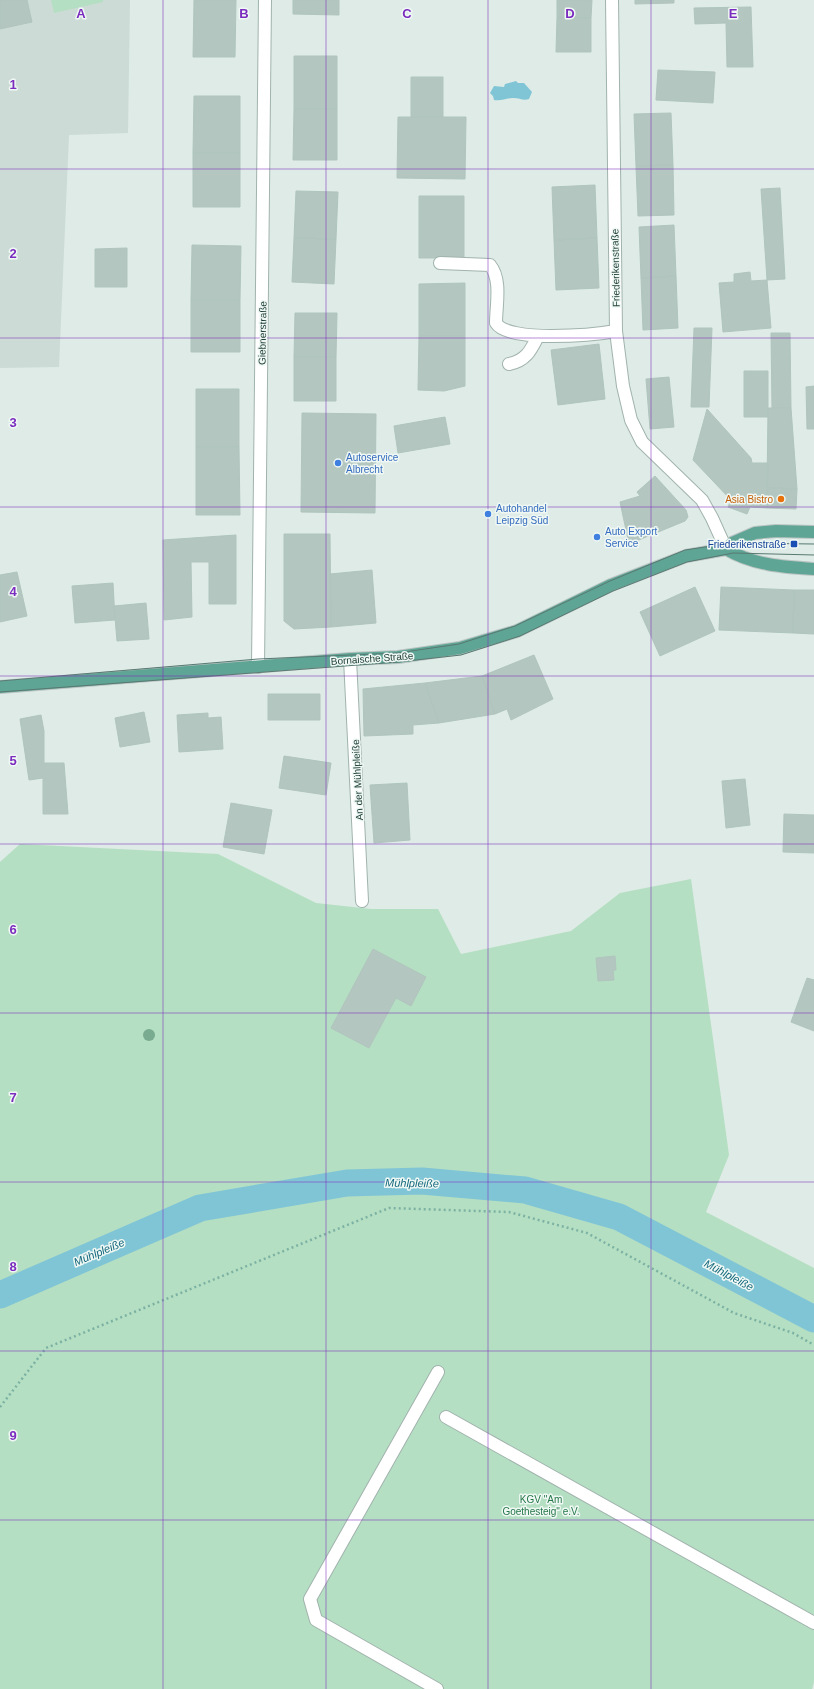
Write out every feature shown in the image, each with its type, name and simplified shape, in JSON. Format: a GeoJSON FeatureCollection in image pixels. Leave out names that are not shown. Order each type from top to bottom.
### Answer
{"type":"FeatureCollection","features":[{"type":"Feature","properties":{"kind":"main road","name":"Bornaische Straße"},"geometry":{"type":"LineString","coordinates":[[0,687],[350,659],[398,657],[460,648],[517,631],[612,585],[686,556],[726,549],[732,543],[755,533],[776,531],[814,532]]}},
{"type":"Feature","properties":{"kind":"main road"},"geometry":{"type":"LineString","coordinates":[[726,549],[757,563],[785,568],[814,569]]}},
{"type":"Feature","properties":{"kind":"street","name":"Giebnerstraße"},"geometry":{"type":"LineString","coordinates":[[258,666],[265,0]]}},
{"type":"Feature","properties":{"kind":"street","name":"Friederikenstraße"},"geometry":{"type":"LineString","coordinates":[[612,0],[616,332],[623,386],[631,420],[642,442],[702,500],[726,549]]}},
{"type":"Feature","properties":{"kind":"street"},"geometry":{"type":"LineString","coordinates":[[440,263],[490,265],[495,272],[497,286],[496,323],[499,328],[503,330],[538,336],[596,335],[616,332]]}},
{"type":"Feature","properties":{"kind":"street"},"geometry":{"type":"LineString","coordinates":[[509,364],[518,362],[530,353],[538,336]]}},
{"type":"Feature","properties":{"kind":"street","name":"An der Mühlpleiße"},"geometry":{"type":"LineString","coordinates":[[350,659],[362,901]]}},
{"type":"Feature","properties":{"kind":"street"},"geometry":{"type":"LineString","coordinates":[[437,1689],[316,1620],[310,1599],[438,1372]]}},
{"type":"Feature","properties":{"kind":"street"},"geometry":{"type":"LineString","coordinates":[[446,1417],[814,1623]]}},
{"type":"Feature","properties":{"kind":"path"},"geometry":{"type":"LineString","coordinates":[[0,1407],[46,1348],[389,1208],[509,1212],[587,1233],[734,1313],[793,1332],[814,1345]]}},
{"type":"Feature","properties":{"kind":"shaded area"},"geometry":{"type":"Polygon","coordinates":[[[0,0],[130,0],[128,133],[69,135],[59,367],[0,368],[0,0]]]}},
{"type":"Feature","properties":{"kind":"green space"},"geometry":{"type":"Polygon","coordinates":[[[51,0],[103,0],[103,2],[54,13],[51,0]]]}},
{"type":"Feature","properties":{"kind":"green space","name":"KGV \"Am Goethesteig\" e.V."},"geometry":{"type":"Polygon","coordinates":[[[20,844],[218,854],[316,903],[371,909],[438,909],[461,954],[571,931],[620,893],[691,879],[729,1155],[706,1212],[814,1268],[814,1682],[812,1689],[0,1689],[0,862],[20,844]]]}},
{"type":"Feature","properties":{"kind":"water"},"geometry":{"type":"Polygon","coordinates":[[[516,81],[518,83],[524,83],[532,92],[529,99],[525,100],[513,98],[494,100],[490,93],[494,86],[504,87],[505,84],[516,81]]]}},
{"type":"Feature","properties":{"kind":"building"},"geometry":{"type":"Polygon","coordinates":[[[0,0],[27,0],[32,22],[0,29],[0,0]]]}},
{"type":"Feature","properties":{"kind":"building"},"geometry":{"type":"Polygon","coordinates":[[[194,0],[236,0],[235,57],[193,57],[194,0]]]}},
{"type":"Feature","properties":{"kind":"building"},"geometry":{"type":"Polygon","coordinates":[[[293,0],[339,0],[339,15],[293,14],[293,0]]]}},
{"type":"Feature","properties":{"kind":"building"},"geometry":{"type":"Polygon","coordinates":[[[557,0],[592,0],[591,18],[557,18],[557,0]]]}},
{"type":"Feature","properties":{"kind":"building"},"geometry":{"type":"Polygon","coordinates":[[[635,0],[674,0],[674,3],[635,4],[635,0]]]}},
{"type":"Feature","properties":{"kind":"building"},"geometry":{"type":"Polygon","coordinates":[[[751,7],[753,67],[727,67],[726,23],[695,24],[694,8],[751,7]]]}},
{"type":"Feature","properties":{"kind":"building"},"geometry":{"type":"Polygon","coordinates":[[[557,18],[591,18],[591,52],[556,52],[557,18]]]}},
{"type":"Feature","properties":{"kind":"building"},"geometry":{"type":"Polygon","coordinates":[[[294,56],[337,56],[337,109],[294,109],[294,56]]]}},
{"type":"Feature","properties":{"kind":"building"},"geometry":{"type":"Polygon","coordinates":[[[658,70],[715,72],[713,103],[656,100],[658,70]]]}},
{"type":"Feature","properties":{"kind":"building"},"geometry":{"type":"Polygon","coordinates":[[[411,77],[443,77],[443,117],[411,117],[411,77]]]}},
{"type":"Feature","properties":{"kind":"building"},"geometry":{"type":"Polygon","coordinates":[[[194,96],[240,96],[240,153],[193,153],[194,96]]]}},
{"type":"Feature","properties":{"kind":"building"},"geometry":{"type":"Polygon","coordinates":[[[294,109],[337,109],[337,160],[293,160],[294,109]]]}},
{"type":"Feature","properties":{"kind":"building"},"geometry":{"type":"Polygon","coordinates":[[[671,113],[673,165],[636,166],[634,114],[671,113]]]}},
{"type":"Feature","properties":{"kind":"building"},"geometry":{"type":"Polygon","coordinates":[[[398,117],[466,117],[465,179],[397,178],[398,117]]]}},
{"type":"Feature","properties":{"kind":"building"},"geometry":{"type":"Polygon","coordinates":[[[193,153],[240,153],[240,207],[193,207],[193,153]]]}},
{"type":"Feature","properties":{"kind":"building"},"geometry":{"type":"Polygon","coordinates":[[[673,165],[674,215],[638,216],[636,166],[673,165]]]}},
{"type":"Feature","properties":{"kind":"building"},"geometry":{"type":"Polygon","coordinates":[[[595,185],[597,238],[554,240],[552,187],[595,185]]]}},
{"type":"Feature","properties":{"kind":"building"},"geometry":{"type":"Polygon","coordinates":[[[780,188],[785,279],[767,280],[761,189],[780,188]]]}},
{"type":"Feature","properties":{"kind":"building"},"geometry":{"type":"Polygon","coordinates":[[[296,191],[338,192],[336,239],[294,238],[296,191]]]}},
{"type":"Feature","properties":{"kind":"building"},"geometry":{"type":"Polygon","coordinates":[[[419,196],[464,196],[464,258],[419,258],[419,196]]]}},
{"type":"Feature","properties":{"kind":"building"},"geometry":{"type":"Polygon","coordinates":[[[674,225],[676,276],[641,278],[639,227],[674,225]]]}},
{"type":"Feature","properties":{"kind":"building"},"geometry":{"type":"Polygon","coordinates":[[[294,238],[336,239],[334,284],[292,282],[294,238]]]}},
{"type":"Feature","properties":{"kind":"building"},"geometry":{"type":"Polygon","coordinates":[[[597,238],[599,288],[556,290],[554,240],[597,238]]]}},
{"type":"Feature","properties":{"kind":"building"},"geometry":{"type":"Polygon","coordinates":[[[192,245],[241,246],[240,300],[191,300],[192,245]]]}},
{"type":"Feature","properties":{"kind":"building"},"geometry":{"type":"Polygon","coordinates":[[[127,248],[127,287],[95,287],[95,249],[127,248]]]}},
{"type":"Feature","properties":{"kind":"building"},"geometry":{"type":"Polygon","coordinates":[[[750,272],[751,281],[767,280],[771,328],[723,332],[719,283],[734,282],[734,274],[750,272]]]}},
{"type":"Feature","properties":{"kind":"building"},"geometry":{"type":"Polygon","coordinates":[[[676,276],[678,328],[643,330],[641,278],[676,276]]]}},
{"type":"Feature","properties":{"kind":"building"},"geometry":{"type":"Polygon","coordinates":[[[465,283],[465,336],[419,336],[419,284],[465,283]]]}},
{"type":"Feature","properties":{"kind":"building"},"geometry":{"type":"Polygon","coordinates":[[[191,300],[240,300],[240,352],[191,352],[191,300]]]}},
{"type":"Feature","properties":{"kind":"building"},"geometry":{"type":"Polygon","coordinates":[[[295,313],[337,313],[336,357],[294,357],[295,313]]]}},
{"type":"Feature","properties":{"kind":"building"},"geometry":{"type":"Polygon","coordinates":[[[694,328],[712,328],[709,407],[691,407],[694,328]]]}},
{"type":"Feature","properties":{"kind":"building"},"geometry":{"type":"Polygon","coordinates":[[[771,333],[790,333],[791,408],[772,408],[771,333]]]}},
{"type":"Feature","properties":{"kind":"building"},"geometry":{"type":"Polygon","coordinates":[[[419,336],[465,336],[465,386],[444,391],[418,390],[419,336]]]}},
{"type":"Feature","properties":{"kind":"building"},"geometry":{"type":"Polygon","coordinates":[[[599,344],[605,399],[558,405],[551,350],[599,344]]]}},
{"type":"Feature","properties":{"kind":"building"},"geometry":{"type":"Polygon","coordinates":[[[294,357],[336,357],[336,401],[294,401],[294,357]]]}},
{"type":"Feature","properties":{"kind":"building"},"geometry":{"type":"Polygon","coordinates":[[[744,371],[768,371],[768,417],[744,417],[744,371]]]}},
{"type":"Feature","properties":{"kind":"building"},"geometry":{"type":"Polygon","coordinates":[[[669,377],[674,427],[650,429],[646,379],[669,377]]]}},
{"type":"Feature","properties":{"kind":"building"},"geometry":{"type":"Polygon","coordinates":[[[814,386],[814,429],[807,429],[806,387],[814,386]]]}},
{"type":"Feature","properties":{"kind":"building"},"geometry":{"type":"Polygon","coordinates":[[[196,389],[239,389],[239,447],[196,447],[196,389]]]}},
{"type":"Feature","properties":{"kind":"building"},"geometry":{"type":"Polygon","coordinates":[[[768,408],[791,408],[797,489],[767,488],[768,408]]]}},
{"type":"Feature","properties":{"kind":"building"},"geometry":{"type":"Polygon","coordinates":[[[707,409],[751,458],[752,463],[768,463],[767,508],[750,507],[747,514],[728,507],[731,500],[693,460],[707,409]]]}},
{"type":"Feature","properties":{"kind":"building","name":"Autoservice Albrecht"},"geometry":{"type":"Polygon","coordinates":[[[302,413],[376,414],[375,513],[301,512],[302,413]]]}},
{"type":"Feature","properties":{"kind":"building"},"geometry":{"type":"Polygon","coordinates":[[[445,417],[450,444],[398,453],[394,426],[445,417]]]}},
{"type":"Feature","properties":{"kind":"building"},"geometry":{"type":"Polygon","coordinates":[[[196,447],[239,447],[240,515],[196,515],[196,447]]]}},
{"type":"Feature","properties":{"kind":"building"},"geometry":{"type":"Polygon","coordinates":[[[655,476],[686,510],[688,517],[685,521],[629,544],[620,502],[640,496],[637,492],[655,476]]]}},
{"type":"Feature","properties":{"kind":"building","name":"Asia Bistro"},"geometry":{"type":"Polygon","coordinates":[[[767,488],[797,489],[796,509],[767,508],[767,488]]]}},
{"type":"Feature","properties":{"kind":"building"},"geometry":{"type":"Polygon","coordinates":[[[284,534],[330,534],[331,627],[294,629],[284,621],[284,534]]]}},
{"type":"Feature","properties":{"kind":"building"},"geometry":{"type":"Polygon","coordinates":[[[236,535],[236,604],[209,604],[209,562],[191,562],[192,617],[164,620],[163,540],[236,535]]]}},
{"type":"Feature","properties":{"kind":"building"},"geometry":{"type":"Polygon","coordinates":[[[372,570],[376,623],[331,627],[330,574],[372,570]]]}},
{"type":"Feature","properties":{"kind":"building"},"geometry":{"type":"Polygon","coordinates":[[[17,572],[27,616],[0,622],[0,575],[17,572]]]}},
{"type":"Feature","properties":{"kind":"building"},"geometry":{"type":"Polygon","coordinates":[[[113,583],[115,620],[75,623],[72,586],[113,583]]]}},
{"type":"Feature","properties":{"kind":"building"},"geometry":{"type":"Polygon","coordinates":[[[695,587],[715,631],[660,656],[640,612],[695,587]]]}},
{"type":"Feature","properties":{"kind":"building"},"geometry":{"type":"Polygon","coordinates":[[[721,587],[794,590],[793,633],[719,630],[721,587]]]}},
{"type":"Feature","properties":{"kind":"building"},"geometry":{"type":"Polygon","coordinates":[[[794,590],[814,590],[814,634],[793,633],[794,590]]]}},
{"type":"Feature","properties":{"kind":"building"},"geometry":{"type":"Polygon","coordinates":[[[146,603],[149,639],[117,641],[114,606],[146,603]]]}},
{"type":"Feature","properties":{"kind":"building"},"geometry":{"type":"Polygon","coordinates":[[[534,655],[553,699],[511,720],[507,709],[495,714],[482,676],[534,655]]]}},
{"type":"Feature","properties":{"kind":"building"},"geometry":{"type":"Polygon","coordinates":[[[482,676],[495,714],[439,723],[425,683],[482,676]]]}},
{"type":"Feature","properties":{"kind":"building"},"geometry":{"type":"Polygon","coordinates":[[[425,683],[439,723],[413,725],[413,734],[364,736],[363,689],[425,683]]]}},
{"type":"Feature","properties":{"kind":"building"},"geometry":{"type":"Polygon","coordinates":[[[268,694],[320,694],[320,720],[268,720],[268,694]]]}},
{"type":"Feature","properties":{"kind":"building"},"geometry":{"type":"Polygon","coordinates":[[[144,712],[150,742],[120,747],[115,718],[144,712]]]}},
{"type":"Feature","properties":{"kind":"building"},"geometry":{"type":"Polygon","coordinates":[[[208,713],[208,718],[221,717],[223,749],[179,752],[177,715],[208,713]]]}},
{"type":"Feature","properties":{"kind":"building"},"geometry":{"type":"Polygon","coordinates":[[[41,715],[44,731],[44,763],[64,763],[68,814],[43,814],[43,778],[29,780],[20,719],[41,715]]]}},
{"type":"Feature","properties":{"kind":"building"},"geometry":{"type":"Polygon","coordinates":[[[284,756],[331,763],[326,795],[279,788],[284,756]]]}},
{"type":"Feature","properties":{"kind":"building"},"geometry":{"type":"Polygon","coordinates":[[[745,779],[750,825],[726,828],[722,781],[745,779]]]}},
{"type":"Feature","properties":{"kind":"building"},"geometry":{"type":"Polygon","coordinates":[[[407,783],[410,840],[374,843],[370,785],[407,783]]]}},
{"type":"Feature","properties":{"kind":"building"},"geometry":{"type":"Polygon","coordinates":[[[231,803],[272,810],[264,854],[223,847],[231,803]]]}},
{"type":"Feature","properties":{"kind":"building"},"geometry":{"type":"Polygon","coordinates":[[[784,814],[814,815],[814,853],[783,852],[784,814]]]}},
{"type":"Feature","properties":{"kind":"building"},"geometry":{"type":"Polygon","coordinates":[[[373,949],[426,977],[411,1006],[396,998],[369,1048],[331,1028],[373,949]]]}},
{"type":"Feature","properties":{"kind":"building"},"geometry":{"type":"Polygon","coordinates":[[[615,956],[616,970],[613,970],[614,980],[598,981],[596,958],[615,956]]]}},
{"type":"Feature","properties":{"kind":"building"},"geometry":{"type":"Polygon","coordinates":[[[807,978],[814,980],[814,1031],[791,1022],[807,978]]]}},
{"type":"Feature","properties":{"kind":"waterway","name":"Mühlpleiße"},"geometry":{"type":"LineString","coordinates":[[0,1295],[200,1208],[347,1183],[422,1181],[525,1190],[619,1217],[814,1319]]}},
{"type":"Feature","properties":{"kind":"tram line"},"geometry":{"type":"LineString","coordinates":[[0,681],[258,659],[398,653],[459,644],[515,626],[610,581],[685,550],[732,543],[814,544]]}},
{"type":"Feature","properties":{"kind":"tram line"},"geometry":{"type":"LineString","coordinates":[[0,692],[398,662],[461,655],[520,636],[613,591],[687,562],[733,553],[814,555]]}},
{"type":"Feature","properties":{"kind":"place","name":"Autoservice Albrecht"},"geometry":{"type":"Point","coordinates":[338,463]}},
{"type":"Feature","properties":{"kind":"place","name":"Asia Bistro"},"geometry":{"type":"Point","coordinates":[781,499]}},
{"type":"Feature","properties":{"kind":"place","name":"Autohandel Leipzig Süd"},"geometry":{"type":"Point","coordinates":[488,514]}},
{"type":"Feature","properties":{"kind":"place","name":"Auto Export Service"},"geometry":{"type":"Point","coordinates":[597,537]}},
{"type":"Feature","properties":{"kind":"place","name":"Friederikenstraße"},"geometry":{"type":"Point","coordinates":[794,544]}}]}
